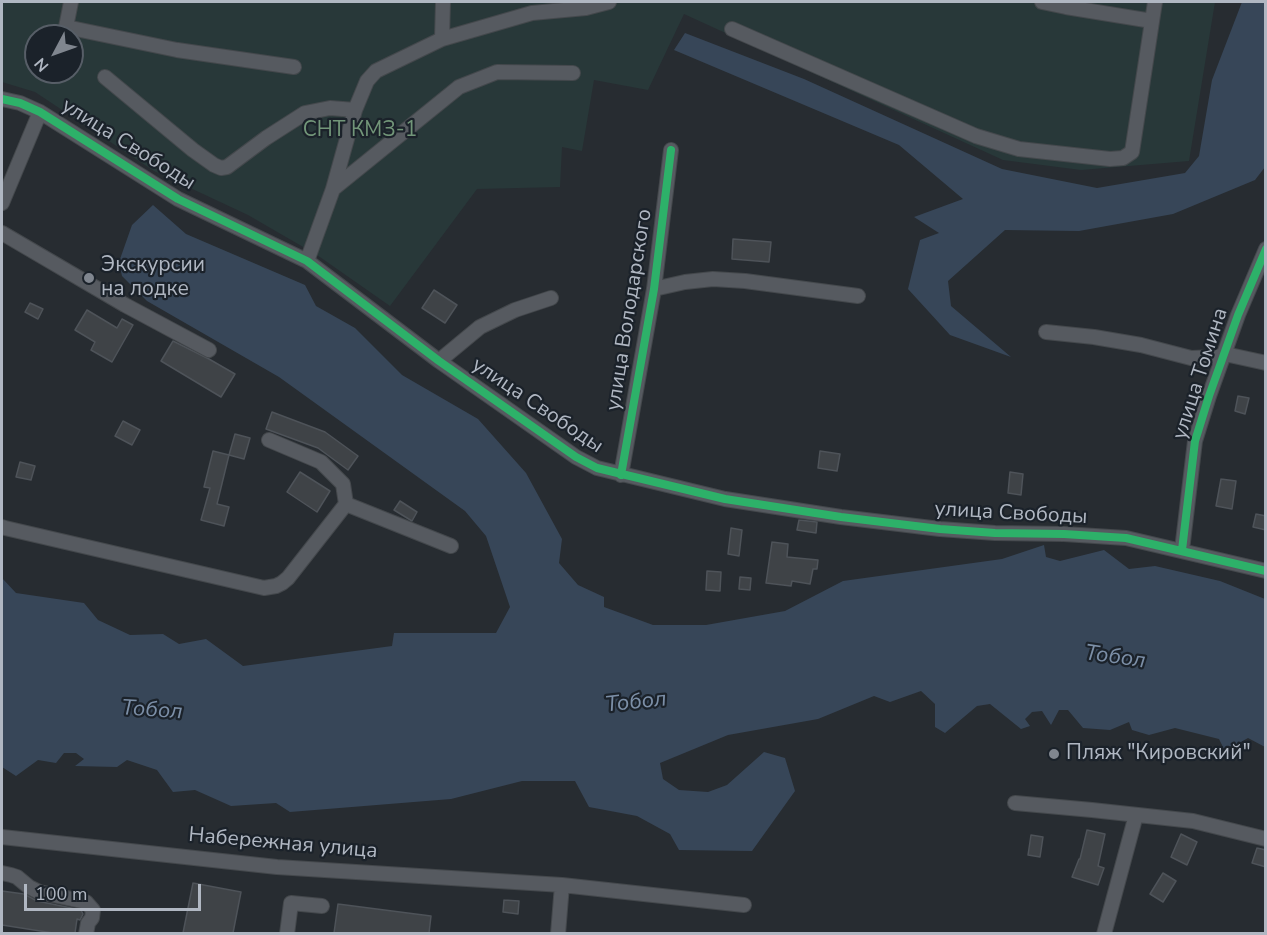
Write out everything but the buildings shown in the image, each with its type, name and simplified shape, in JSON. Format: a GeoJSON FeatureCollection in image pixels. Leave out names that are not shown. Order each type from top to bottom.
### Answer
{"type":"FeatureCollection","features":[{"type":"Feature","properties":{"kind":"street"},"geometry":{"type":"LineString","coordinates":[[71,2],[66,27],[177,50],[294,67]]}},
{"type":"Feature","properties":{"kind":"street"},"geometry":{"type":"LineString","coordinates":[[442,39],[443,2]]}},
{"type":"Feature","properties":{"kind":"street"},"geometry":{"type":"LineString","coordinates":[[307,261],[333,189],[355,110],[367,81],[376,72],[442,39],[532,13],[586,8],[609,2]]}},
{"type":"Feature","properties":{"kind":"street"},"geometry":{"type":"LineString","coordinates":[[1042,2],[1067,4],[1152,21]]}},
{"type":"Feature","properties":{"kind":"street"},"geometry":{"type":"LineString","coordinates":[[732,29],[976,136],[1019,149],[1110,159],[1123,158],[1132,152],[1155,2]]}},
{"type":"Feature","properties":{"kind":"street"},"geometry":{"type":"LineString","coordinates":[[333,189],[459,87],[497,72],[573,73]]}},
{"type":"Feature","properties":{"kind":"street"},"geometry":{"type":"LineString","coordinates":[[105,77],[193,150],[221,168],[227,167],[305,113],[330,108],[355,110]]}},
{"type":"Feature","properties":{"kind":"street","name":"улица Свободы"},"geometry":{"type":"LineString","coordinates":[[2,99],[20,103],[40,112],[178,199],[307,261],[439,362],[576,457],[597,468],[725,499],[841,517],[940,529],[1126,538],[1266,570]]}},
{"type":"Feature","properties":{"kind":"street"},"geometry":{"type":"LineString","coordinates":[[2,203],[40,112]]}},
{"type":"Feature","properties":{"kind":"street","name":"улица Володарского"},"geometry":{"type":"LineString","coordinates":[[621,475],[654,289],[671,150]]}},
{"type":"Feature","properties":{"kind":"street"},"geometry":{"type":"LineString","coordinates":[[2,233],[125,305],[209,350]]}},
{"type":"Feature","properties":{"kind":"street","name":"улица Томина"},"geometry":{"type":"LineString","coordinates":[[1182,550],[1195,441],[1238,315],[1266,249]]}},
{"type":"Feature","properties":{"kind":"street"},"geometry":{"type":"LineString","coordinates":[[654,289],[713,279],[858,296]]}},
{"type":"Feature","properties":{"kind":"street"},"geometry":{"type":"LineString","coordinates":[[439,362],[480,327],[515,310],[551,298]]}},
{"type":"Feature","properties":{"kind":"street"},"geometry":{"type":"LineString","coordinates":[[1046,332],[1129,343],[1191,358],[1218,357],[1225,354],[1266,363]]}},
{"type":"Feature","properties":{"kind":"street"},"geometry":{"type":"LineString","coordinates":[[2,526],[264,588],[276,586],[288,578],[346,504],[343,484],[321,462],[269,440]]}},
{"type":"Feature","properties":{"kind":"street"},"geometry":{"type":"LineString","coordinates":[[346,504],[451,546]]}},
{"type":"Feature","properties":{"kind":"street"},"geometry":{"type":"LineString","coordinates":[[1015,803],[1193,821],[1266,839]]}},
{"type":"Feature","properties":{"kind":"street"},"geometry":{"type":"LineString","coordinates":[[1104,933],[1136,815]]}},
{"type":"Feature","properties":{"kind":"street","name":"Набережная улица"},"geometry":{"type":"LineString","coordinates":[[2,837],[277,867],[562,885],[744,905]]}},
{"type":"Feature","properties":{"kind":"street"},"geometry":{"type":"LineString","coordinates":[[2,873],[17,878],[39,892],[86,902],[93,910],[86,933]]}},
{"type":"Feature","properties":{"kind":"street"},"geometry":{"type":"LineString","coordinates":[[558,933],[562,885]]}},
{"type":"Feature","properties":{"kind":"street"},"geometry":{"type":"LineString","coordinates":[[287,933],[291,903],[322,906]]}},
{"type":"Feature","properties":{"kind":"green space","name":"СНТ КМЗ-1"},"geometry":{"type":"Polygon","coordinates":[[[2,2],[1215,2],[1189,161],[1081,170],[1003,160],[684,14],[648,90],[594,80],[582,151],[562,147],[560,187],[477,189],[390,306],[317,255],[248,215],[154,171],[35,92],[2,82],[2,2]]]}},
{"type":"Feature","properties":{"kind":"water"},"geometry":{"type":"Polygon","coordinates":[[[1242,2],[1265,2],[1265,167],[1255,180],[1173,214],[1079,231],[1005,230],[948,281],[951,306],[1011,357],[950,335],[908,289],[920,240],[939,233],[914,217],[963,199],[899,145],[674,50],[685,33],[804,79],[1002,169],[1097,188],[1185,173],[1199,156],[1212,80],[1242,2]]]}},
{"type":"Feature","properties":{"kind":"water","name":"Тобол"},"geometry":{"type":"Polygon","coordinates":[[[153,205],[186,234],[305,285],[316,306],[355,328],[402,375],[478,419],[526,473],[562,539],[559,563],[578,585],[604,597],[604,607],[653,625],[706,625],[785,611],[843,581],[1002,559],[1044,545],[1046,557],[1060,561],[1104,550],[1129,569],[1155,566],[1220,581],[1265,599],[1265,747],[1248,738],[1225,751],[1219,739],[1175,728],[1149,735],[1132,730],[1129,722],[1110,730],[1083,728],[1068,710],[1059,710],[1051,725],[1042,711],[1032,712],[1025,719],[1030,726],[1021,729],[990,704],[977,706],[945,733],[935,727],[935,704],[921,691],[890,702],[874,696],[818,719],[728,735],[660,763],[663,779],[679,790],[708,792],[727,785],[764,752],[785,758],[795,791],[752,851],[679,850],[670,834],[637,816],[589,807],[575,781],[522,781],[451,799],[290,812],[276,803],[231,806],[195,790],[173,792],[157,770],[127,760],[117,767],[75,766],[84,759],[76,753],[64,753],[56,763],[38,760],[16,776],[2,767],[2,578],[16,593],[84,603],[98,620],[130,635],[163,634],[179,644],[206,639],[243,666],[392,646],[394,633],[496,633],[510,607],[486,536],[465,511],[279,377],[147,301],[122,276],[119,262],[132,225],[153,205]]]}},
{"type":"Feature","properties":{"kind":"cycle path"},"geometry":{"type":"LineString","coordinates":[[2,99],[20,103],[40,112],[178,199],[307,261],[439,361],[576,457],[597,468],[725,499],[841,517],[940,529],[1126,538],[1266,571]]}},
{"type":"Feature","properties":{"kind":"cycle path"},"geometry":{"type":"LineString","coordinates":[[621,475],[654,289],[671,150]]}},
{"type":"Feature","properties":{"kind":"cycle path"},"geometry":{"type":"LineString","coordinates":[[1182,550],[1195,441],[1238,315],[1266,249]]}},
{"type":"Feature","properties":{"kind":"place","name":"Экскурсии на лодке"},"geometry":{"type":"Point","coordinates":[89,278]}},
{"type":"Feature","properties":{"kind":"place","name":"Пляж \"Кировский\""},"geometry":{"type":"Point","coordinates":[1054,754]}}]}
